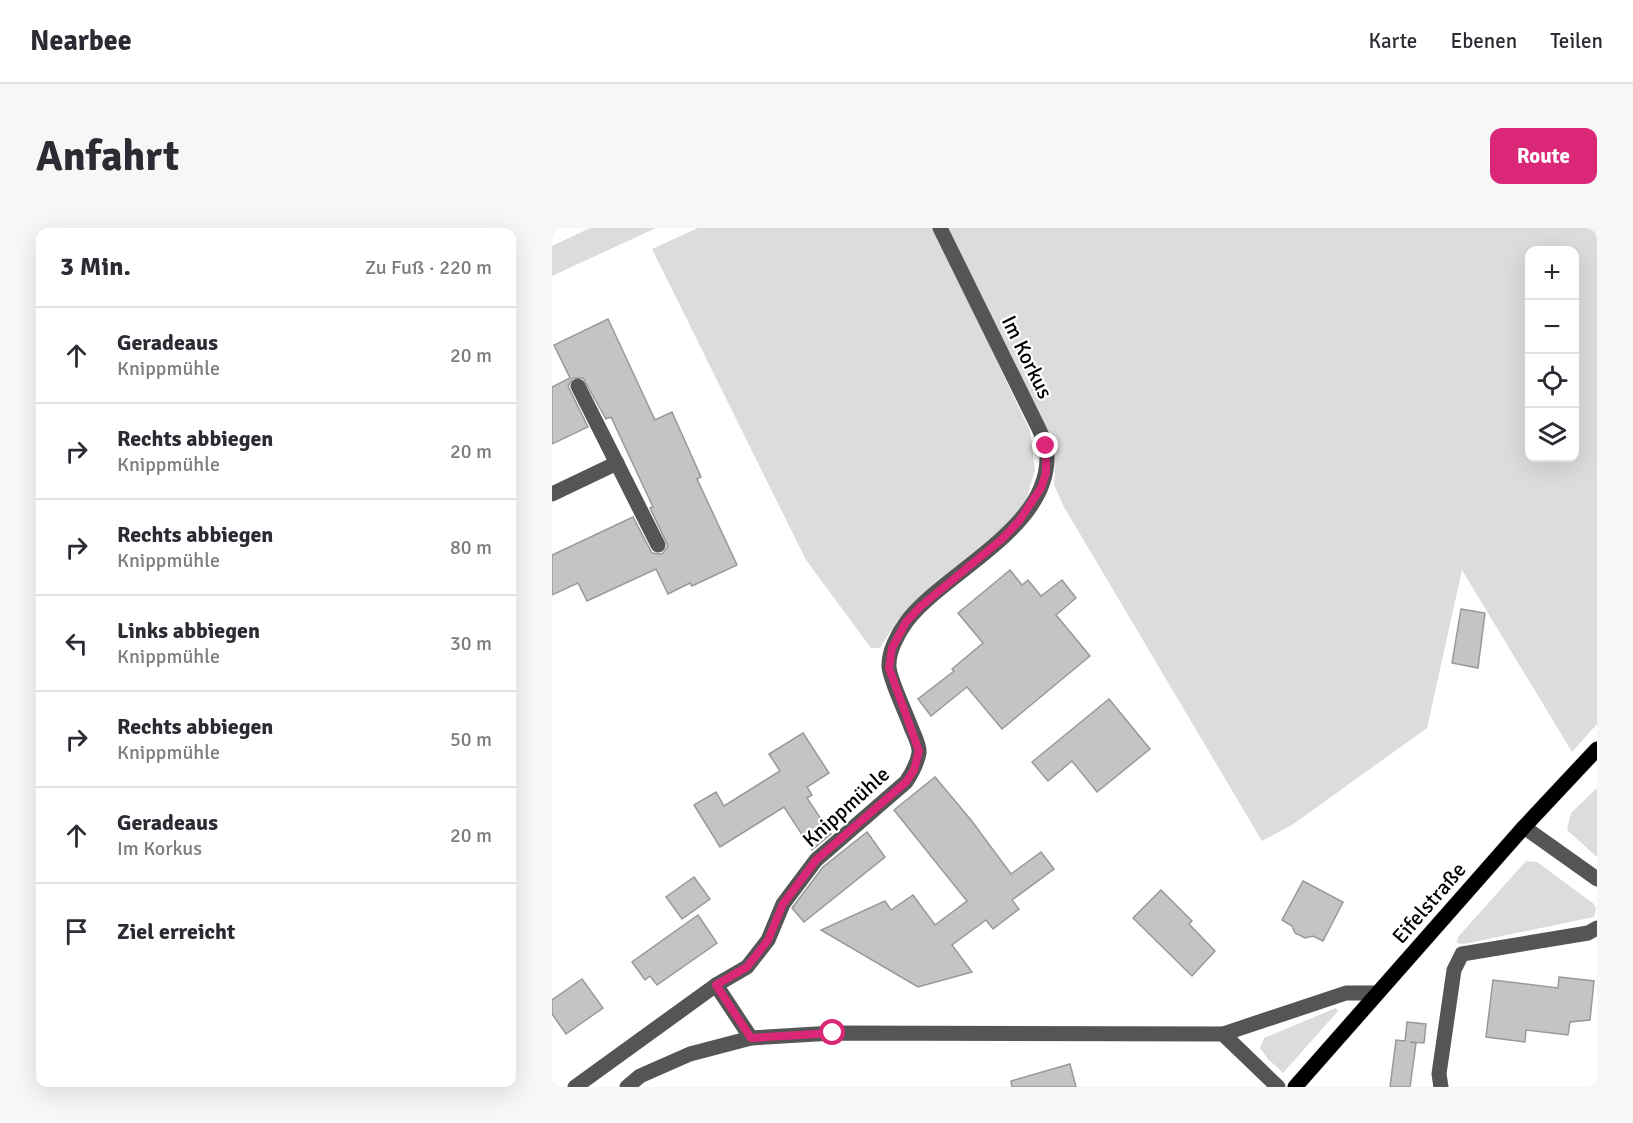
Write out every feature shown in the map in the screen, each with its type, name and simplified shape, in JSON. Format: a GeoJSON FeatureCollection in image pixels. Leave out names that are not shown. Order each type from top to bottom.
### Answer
{"type":"FeatureCollection","features":[{"type":"Feature","properties":{"kind":"main road","name":"Eifelstraße"},"geometry":{"type":"LineString","coordinates":[[1295,1087],[1524,826],[1597,749]]}},
{"type":"Feature","properties":{"kind":"street","name":"Im Korkus"},"geometry":{"type":"LineString","coordinates":[[940,228],[1040,429],[1046,446],[1046,473],[1041,488],[1029,507]]}},
{"type":"Feature","properties":{"kind":"street"},"geometry":{"type":"LineString","coordinates":[[578,386],[658,545]]}},
{"type":"Feature","properties":{"kind":"street"},"geometry":{"type":"LineString","coordinates":[[552,494],[617,463]]}},
{"type":"Feature","properties":{"kind":"street","name":"Knippmühle"},"geometry":{"type":"LineString","coordinates":[[576,1087],[716,985],[747,967],[768,940],[783,904],[816,860],[906,782],[914,770],[919,751],[889,668],[892,648],[906,622],[921,606],[1002,539],[1029,507]]}},
{"type":"Feature","properties":{"kind":"street"},"geometry":{"type":"LineString","coordinates":[[1524,826],[1597,879]]}},
{"type":"Feature","properties":{"kind":"street"},"geometry":{"type":"LineString","coordinates":[[1441,1087],[1439,1074],[1454,970],[1462,954],[1588,933],[1597,928]]}},
{"type":"Feature","properties":{"kind":"street"},"geometry":{"type":"LineString","coordinates":[[716,985],[751,1038]]}},
{"type":"Feature","properties":{"kind":"street"},"geometry":{"type":"LineString","coordinates":[[627,1087],[640,1076],[690,1054],[751,1038],[833,1033],[1223,1034],[1346,993],[1377,993]]}},
{"type":"Feature","properties":{"kind":"street"},"geometry":{"type":"LineString","coordinates":[[1223,1034],[1278,1087]]}},
{"type":"Feature","properties":{"kind":"shaded area"},"geometry":{"type":"Polygon","coordinates":[[[590,228],[656,228],[552,276],[552,246],[590,228]]]}},
{"type":"Feature","properties":{"kind":"shaded area"},"geometry":{"type":"Polygon","coordinates":[[[698,228],[934,228],[1030,431],[1035,470],[1025,504],[997,536],[899,618],[880,648],[871,648],[806,560],[652,249],[698,228]]]}},
{"type":"Feature","properties":{"kind":"shaded area"},"geometry":{"type":"Polygon","coordinates":[[[947,228],[1597,228],[1597,724],[1572,752],[1462,570],[1427,728],[1292,825],[1262,841],[1064,507],[1054,485],[1053,447],[947,228]]]}},
{"type":"Feature","properties":{"kind":"shaded area"},"geometry":{"type":"Polygon","coordinates":[[[1597,788],[1597,857],[1567,830],[1571,813],[1597,788]]]}},
{"type":"Feature","properties":{"kind":"shaded area"},"geometry":{"type":"Polygon","coordinates":[[[1526,861],[1537,862],[1594,904],[1596,909],[1594,917],[1464,944],[1457,943],[1458,937],[1526,861]]]}},
{"type":"Feature","properties":{"kind":"shaded area"},"geometry":{"type":"Polygon","coordinates":[[[1336,1008],[1338,1011],[1283,1073],[1260,1048],[1264,1038],[1336,1008]]]}},
{"type":"Feature","properties":{"kind":"building"},"geometry":{"type":"Polygon","coordinates":[[[608,319],[655,420],[672,412],[701,477],[697,479],[737,565],[692,586],[690,583],[668,594],[656,569],[587,601],[578,583],[552,595],[552,555],[633,517],[652,553],[662,554],[668,546],[650,508],[653,507],[611,417],[606,419],[583,378],[573,378],[568,386],[588,427],[552,444],[552,387],[570,378],[554,345],[608,319]]]}},
{"type":"Feature","properties":{"kind":"building"},"geometry":{"type":"Polygon","coordinates":[[[1010,570],[1022,585],[1028,580],[1041,596],[1062,580],[1076,598],[1056,615],[1090,656],[1002,729],[967,687],[931,716],[918,699],[954,671],[952,669],[983,643],[958,613],[1010,570]]]}},
{"type":"Feature","properties":{"kind":"building"},"geometry":{"type":"Polygon","coordinates":[[[1461,609],[1485,613],[1478,668],[1452,663],[1461,609]]]}},
{"type":"Feature","properties":{"kind":"building"},"geometry":{"type":"Polygon","coordinates":[[[1109,699],[1150,749],[1097,792],[1072,761],[1048,781],[1032,762],[1109,699]]]}},
{"type":"Feature","properties":{"kind":"building"},"geometry":{"type":"Polygon","coordinates":[[[803,733],[829,773],[807,787],[812,795],[807,798],[831,834],[812,850],[784,807],[720,847],[694,805],[716,792],[724,806],[780,771],[769,754],[803,733]]]}},
{"type":"Feature","properties":{"kind":"building"},"geometry":{"type":"Polygon","coordinates":[[[935,777],[971,820],[1011,874],[1041,852],[1054,869],[1012,900],[1019,909],[993,929],[986,920],[952,945],[972,972],[918,987],[821,930],[885,901],[891,910],[913,895],[935,925],[967,901],[894,810],[935,777]]]}},
{"type":"Feature","properties":{"kind":"building"},"geometry":{"type":"Polygon","coordinates":[[[867,832],[885,857],[804,922],[792,908],[823,867],[867,832]]]}},
{"type":"Feature","properties":{"kind":"building"},"geometry":{"type":"Polygon","coordinates":[[[694,877],[710,899],[682,919],[666,897],[694,877]]]}},
{"type":"Feature","properties":{"kind":"building"},"geometry":{"type":"Polygon","coordinates":[[[1303,881],[1343,902],[1323,941],[1313,936],[1305,938],[1295,933],[1292,926],[1282,920],[1303,881]]]}},
{"type":"Feature","properties":{"kind":"building"},"geometry":{"type":"Polygon","coordinates":[[[1161,890],[1192,921],[1189,924],[1215,951],[1192,976],[1133,918],[1161,890]]]}},
{"type":"Feature","properties":{"kind":"building"},"geometry":{"type":"Polygon","coordinates":[[[698,915],[717,943],[657,985],[650,976],[645,980],[632,962],[698,915]]]}},
{"type":"Feature","properties":{"kind":"building"},"geometry":{"type":"Polygon","coordinates":[[[1559,977],[1594,981],[1590,1020],[1570,1022],[1568,1035],[1526,1030],[1525,1042],[1486,1037],[1493,980],[1558,988],[1559,977]]]}},
{"type":"Feature","properties":{"kind":"building"},"geometry":{"type":"Polygon","coordinates":[[[582,979],[603,1008],[566,1034],[552,1014],[552,1000],[582,979]]]}},
{"type":"Feature","properties":{"kind":"building"},"geometry":{"type":"Polygon","coordinates":[[[1407,1022],[1426,1024],[1424,1043],[1410,1042],[1416,1043],[1410,1087],[1390,1087],[1396,1040],[1405,1041],[1407,1022]]]}},
{"type":"Feature","properties":{"kind":"building"},"geometry":{"type":"Polygon","coordinates":[[[1070,1064],[1076,1087],[1012,1087],[1011,1081],[1070,1064]]]}},
{"type":"Feature","properties":{"kind":"route"},"geometry":{"type":"LineString","coordinates":[[833,1033],[751,1038],[716,985],[747,967],[768,940],[783,904],[816,860],[906,782],[914,770],[919,751],[889,668],[892,648],[906,622],[921,606],[1002,539],[1019,521],[1041,488],[1046,473],[1046,446]]}}]}
